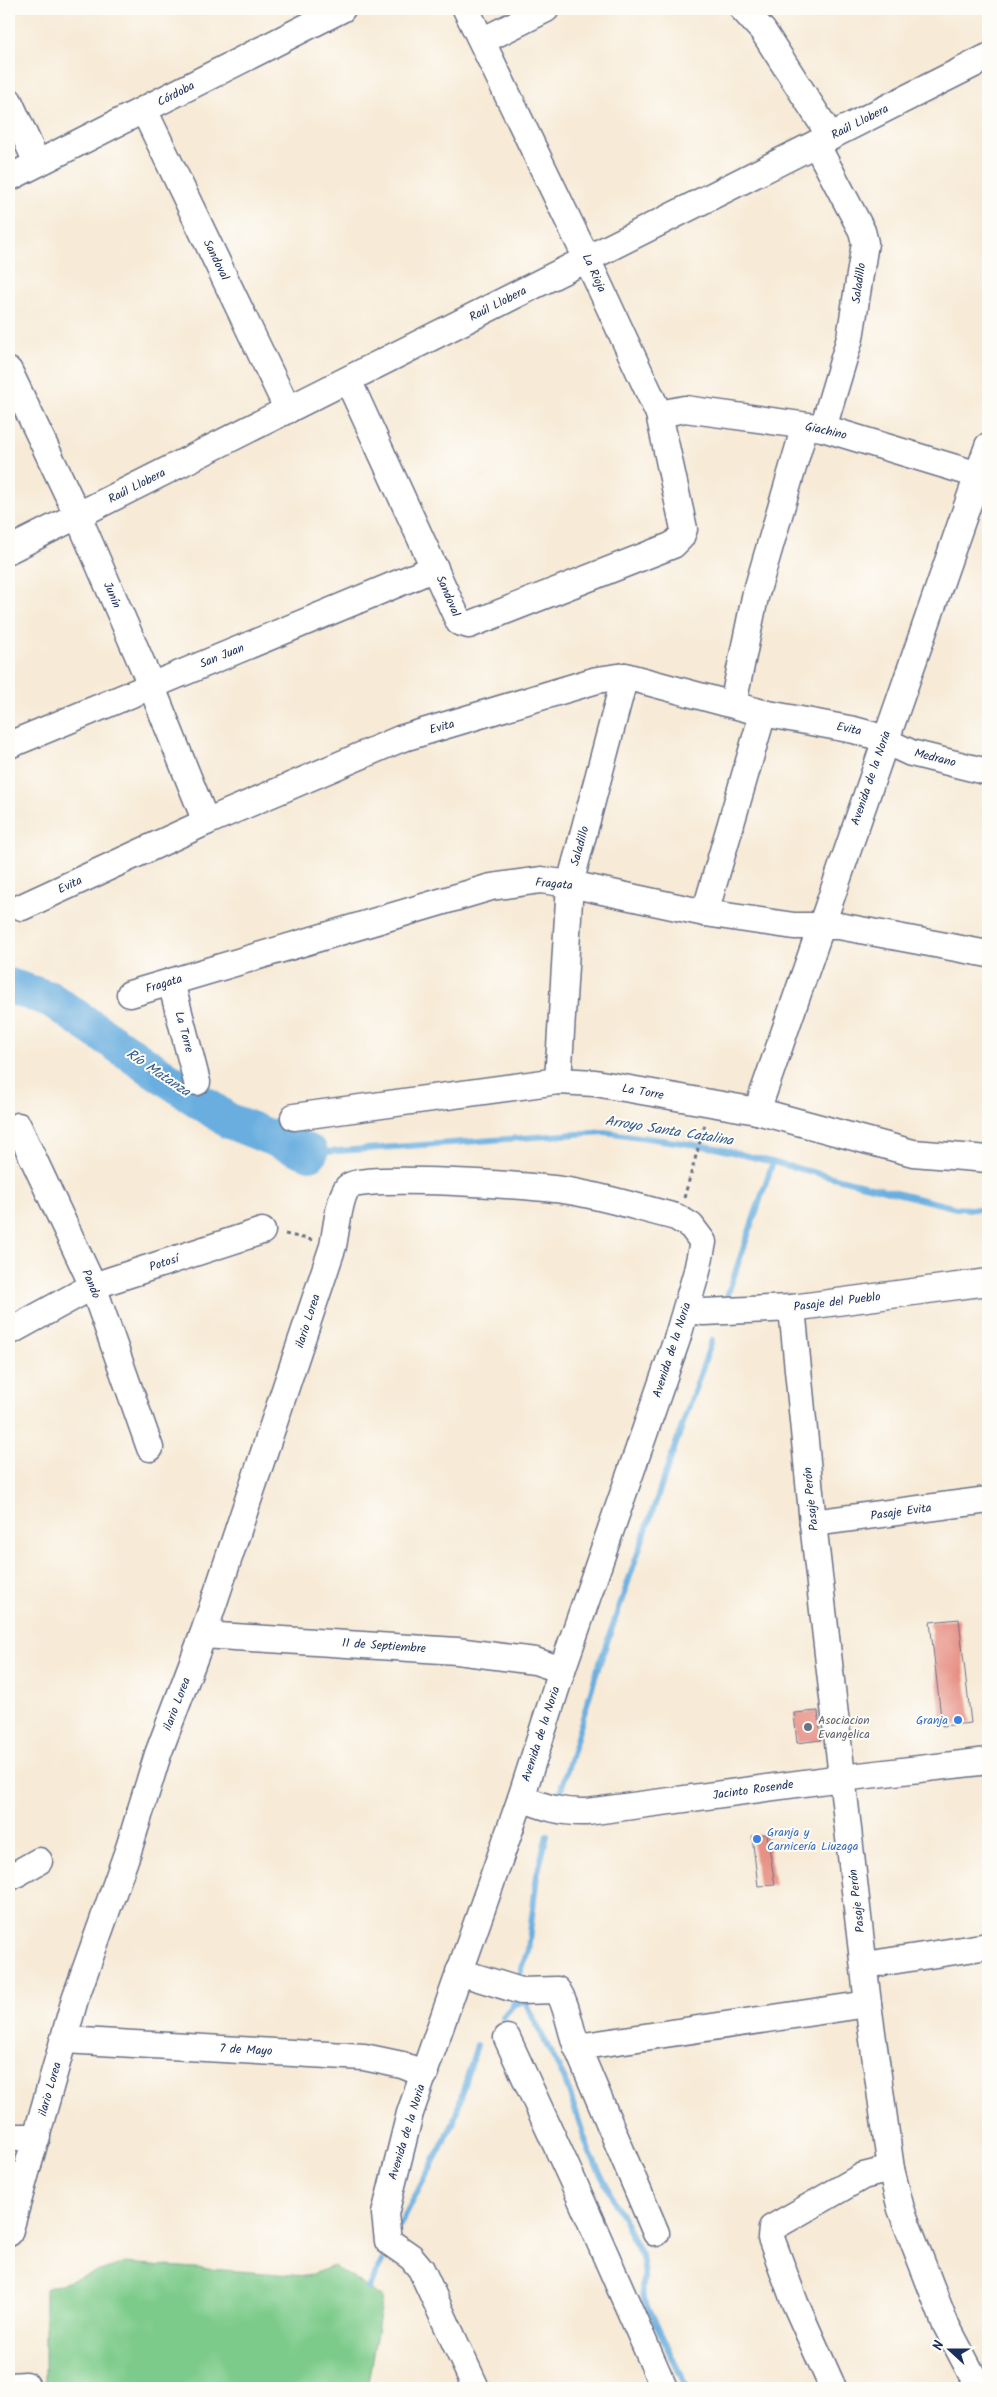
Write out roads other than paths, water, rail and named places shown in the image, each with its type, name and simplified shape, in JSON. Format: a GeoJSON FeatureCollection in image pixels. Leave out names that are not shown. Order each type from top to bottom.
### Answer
{"type":"FeatureCollection","features":[{"type":"Feature","properties":{"kind":"street","name":"Córdoba"},"geometry":{"type":"LineString","coordinates":[[9,178],[342,9]]}},
{"type":"Feature","properties":{"kind":"street","name":"La Rioja"},"geometry":{"type":"LineString","coordinates":[[459,622],[469,625],[673,545],[681,537],[684,529],[659,414],[587,259],[466,9]]}},
{"type":"Feature","properties":{"kind":"street"},"geometry":{"type":"LineString","coordinates":[[482,41],[546,9]]}},
{"type":"Feature","properties":{"kind":"street","name":"Saladillo"},"geometry":{"type":"LineString","coordinates":[[733,704],[755,597],[814,427],[850,338],[865,244],[862,231],[824,140],[762,30],[743,9]]}},
{"type":"Feature","properties":{"kind":"street","name":"Raúl Llobera"},"geometry":{"type":"LineString","coordinates":[[9,550],[988,57]]}},
{"type":"Feature","properties":{"kind":"street"},"geometry":{"type":"LineString","coordinates":[[9,101],[37,163]]}},
{"type":"Feature","properties":{"kind":"street","name":"Sandoval"},"geometry":{"type":"LineString","coordinates":[[144,110],[288,410]]}},
{"type":"Feature","properties":{"kind":"street","name":"Junín"},"geometry":{"type":"LineString","coordinates":[[9,371],[78,516],[151,685],[206,822]]}},
{"type":"Feature","properties":{"kind":"street","name":"Sandoval"},"geometry":{"type":"LineString","coordinates":[[348,380],[459,622]]}},
{"type":"Feature","properties":{"kind":"street","name":"Giachino"},"geometry":{"type":"LineString","coordinates":[[659,414],[685,409],[814,427],[983,476]]}},
{"type":"Feature","properties":{"kind":"street","name":"Avenida de la Noria"},"geometry":{"type":"LineString","coordinates":[[757,1112],[884,741],[983,476],[988,446]]}},
{"type":"Feature","properties":{"kind":"street","name":"San Juan"},"geometry":{"type":"LineString","coordinates":[[9,745],[435,568]]}},
{"type":"Feature","properties":{"kind":"street","name":"Saladillo"},"geometry":{"type":"LineString","coordinates":[[558,1081],[570,884],[625,676]]}},
{"type":"Feature","properties":{"kind":"street","name":"Evita"},"geometry":{"type":"LineString","coordinates":[[22,907],[206,822],[400,739],[597,680],[625,676],[762,713],[854,730],[884,741]]}},
{"type":"Feature","properties":{"kind":"street"},"geometry":{"type":"LineString","coordinates":[[705,913],[762,713]]}},
{"type":"Feature","properties":{"kind":"street","name":"Medrano"},"geometry":{"type":"LineString","coordinates":[[884,741],[911,752],[988,772]]}},
{"type":"Feature","properties":{"kind":"street","name":"Fragata"},"geometry":{"type":"LineString","coordinates":[[130,994],[491,888],[541,880],[570,884],[705,913],[794,926],[839,926],[988,954]]}},
{"type":"Feature","properties":{"kind":"street","name":"La Torre"},"geometry":{"type":"LineString","coordinates":[[171,982],[197,1082]]}},
{"type":"Feature","properties":{"kind":"street","name":"La Torre"},"geometry":{"type":"LineString","coordinates":[[294,1117],[558,1081],[595,1083],[757,1112],[913,1153],[988,1159]]}},
{"type":"Feature","properties":{"kind":"street","name":"Pando"},"geometry":{"type":"LineString","coordinates":[[18,1126],[93,1286],[150,1448]]}},
{"type":"Feature","properties":{"kind":"street","name":"ilario Lorea"},"geometry":{"type":"LineString","coordinates":[[9,2234],[75,2000],[129,1848],[158,1754],[203,1635],[333,1246],[343,1198],[348,1187],[357,1182],[381,1180],[563,1190],[676,1217],[691,1226],[703,1242]]}},
{"type":"Feature","properties":{"kind":"street","name":"Potosí"},"geometry":{"type":"LineString","coordinates":[[9,1332],[93,1286],[262,1231]]}},
{"type":"Feature","properties":{"kind":"street","name":"Avenida de la Noria"},"geometry":{"type":"LineString","coordinates":[[476,2388],[421,2269],[411,2257],[388,2241],[386,2226],[389,2194],[410,2113],[521,1798],[562,1670],[686,1310],[698,1271],[703,1242]]}},
{"type":"Feature","properties":{"kind":"street","name":"Pasaje del Pueblo"},"geometry":{"type":"LineString","coordinates":[[686,1310],[704,1312],[792,1308],[988,1282]]}},
{"type":"Feature","properties":{"kind":"street","name":"Pasaje Perón"},"geometry":{"type":"LineString","coordinates":[[792,1308],[842,1778],[868,2004],[891,2170],[901,2209],[946,2323],[979,2388]]}},
{"type":"Feature","properties":{"kind":"street","name":"Pasaje Evita"},"geometry":{"type":"LineString","coordinates":[[814,1524],[988,1500]]}},
{"type":"Feature","properties":{"kind":"street","name":"11 de Septiembre"},"geometry":{"type":"LineString","coordinates":[[203,1635],[456,1651],[535,1661],[562,1670]]}},
{"type":"Feature","properties":{"kind":"street","name":"Jacinto Rosende"},"geometry":{"type":"LineString","coordinates":[[521,1798],[549,1809],[568,1813],[587,1812],[842,1778],[988,1761]]}},
{"type":"Feature","properties":{"kind":"street"},"geometry":{"type":"LineString","coordinates":[[9,1878],[39,1861]]}},
{"type":"Feature","properties":{"kind":"street"},"geometry":{"type":"LineString","coordinates":[[865,1965],[988,1946]]}},
{"type":"Feature","properties":{"kind":"street"},"geometry":{"type":"LineString","coordinates":[[459,1972],[521,1991],[557,1990],[562,1997],[577,2046],[656,2233]]}},
{"type":"Feature","properties":{"kind":"street"},"geometry":{"type":"LineString","coordinates":[[577,2046],[868,2004]]}},
{"type":"Feature","properties":{"kind":"street"},"geometry":{"type":"LineString","coordinates":[[507,2038],[576,2188],[664,2388]]}},
{"type":"Feature","properties":{"kind":"street","name":"7 de Mayo"},"geometry":{"type":"LineString","coordinates":[[64,2040],[364,2057],[402,2065],[425,2074]]}},
{"type":"Feature","properties":{"kind":"street"},"geometry":{"type":"LineString","coordinates":[[9,2137],[37,2137]]}},
{"type":"Feature","properties":{"kind":"street"},"geometry":{"type":"LineString","coordinates":[[833,2388],[822,2368],[770,2238],[772,2228],[863,2176],[891,2170]]}},
{"type":"Feature","properties":{"kind":"waterway","name":"Río Matanza"},"geometry":{"type":"LineString","coordinates":[[9,986],[50,999],[229,1121],[310,1153]]}},
{"type":"Feature","properties":{"kind":"waterway","name":"Arroyo Santa Catalina"},"geometry":{"type":"LineString","coordinates":[[310,1153],[605,1132],[716,1148],[956,1208],[988,1210]]}},
{"type":"Feature","properties":{"kind":"waterway"},"geometry":{"type":"LineString","coordinates":[[724,1305],[773,1162]]}},
{"type":"Feature","properties":{"kind":"waterway"},"geometry":{"type":"LineString","coordinates":[[557,1803],[597,1671],[712,1340]]}},
{"type":"Feature","properties":{"kind":"waterway"},"geometry":{"type":"LineString","coordinates":[[519,1978],[528,1950],[537,1875],[547,1835]]}},
{"type":"Feature","properties":{"kind":"waterway"},"geometry":{"type":"LineString","coordinates":[[515,1997],[514,2004],[525,2002],[565,2080],[589,2151],[642,2257],[645,2274],[641,2287],[643,2297],[687,2388]]}},
{"type":"Feature","properties":{"kind":"waterway"},"geometry":{"type":"LineString","coordinates":[[503,2017],[514,2004]]}},
{"type":"Feature","properties":{"kind":"waterway"},"geometry":{"type":"LineString","coordinates":[[400,2225],[453,2124],[477,2045]]}},
{"type":"Feature","properties":{"kind":"waterway"},"geometry":{"type":"LineString","coordinates":[[368,2288],[382,2262]]}},
{"type":"Feature","properties":{"kind":"place","name":"Granja"},"geometry":{"type":"Point","coordinates":[958,1720]}},
{"type":"Feature","properties":{"kind":"place","name":"Asociacion Evangelica"},"geometry":{"type":"Point","coordinates":[808,1727]}},
{"type":"Feature","properties":{"kind":"place","name":"Granja y Carnicería Liuzaga"},"geometry":{"type":"Point","coordinates":[757,1839]}}]}
